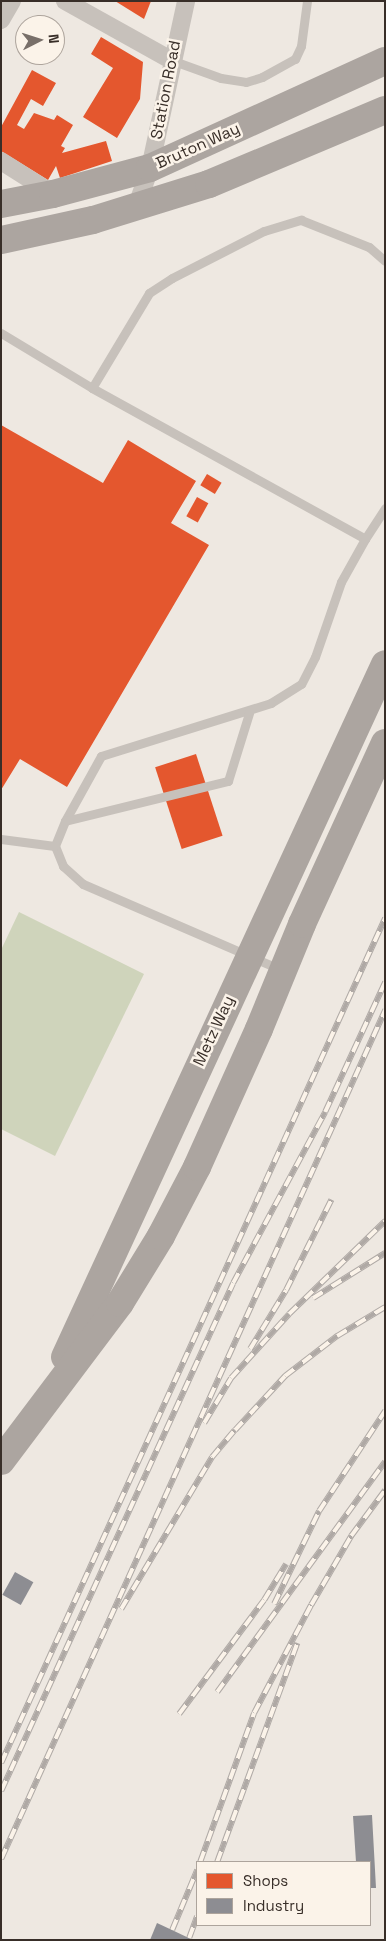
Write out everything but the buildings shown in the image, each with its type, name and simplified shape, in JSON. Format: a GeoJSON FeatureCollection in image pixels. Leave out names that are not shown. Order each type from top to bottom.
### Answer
{"type":"FeatureCollection","features":[{"type":"Feature","properties":{"kind":"main road","name":"Bruton Way"},"geometry":{"type":"LineString","coordinates":[[1,204],[53,194],[150,168],[385,61]]}},
{"type":"Feature","properties":{"kind":"main road"},"geometry":{"type":"LineString","coordinates":[[1,240],[136,208],[209,184],[385,110]]}},
{"type":"Feature","properties":{"kind":"main road","name":"Metz Way"},"geometry":{"type":"LineString","coordinates":[[45,1399],[385,664]]}},
{"type":"Feature","properties":{"kind":"main road","name":"Metz Way"},"geometry":{"type":"LineString","coordinates":[[1,1461],[45,1399],[120,1303],[161,1236],[197,1167],[385,743]]}},
{"type":"Feature","properties":{"kind":"street"},"geometry":{"type":"LineString","coordinates":[[1,20],[12,1]]}},
{"type":"Feature","properties":{"kind":"street"},"geometry":{"type":"LineString","coordinates":[[65,1],[171,60]]}},
{"type":"Feature","properties":{"kind":"street","name":"Station Road"},"geometry":{"type":"LineString","coordinates":[[136,208],[150,168],[171,60],[186,1]]}},
{"type":"Feature","properties":{"kind":"street"},"geometry":{"type":"LineString","coordinates":[[1,161],[53,194]]}},
{"type":"Feature","properties":{"kind":"lane"},"geometry":{"type":"LineString","coordinates":[[171,60],[221,78],[246,82],[262,77],[295,59],[301,46],[307,1]]}},
{"type":"Feature","properties":{"kind":"lane"},"geometry":{"type":"LineString","coordinates":[[92,388],[149,293],[172,278],[264,231],[301,220],[369,247],[385,261]]}},
{"type":"Feature","properties":{"kind":"lane"},"geometry":{"type":"LineString","coordinates":[[1,333],[92,388],[365,539]]}},
{"type":"Feature","properties":{"kind":"lane"},"geometry":{"type":"LineString","coordinates":[[283,971],[83,884],[63,866],[55,846],[64,821],[101,756],[271,703],[301,684],[315,656],[341,582],[385,508]]}},
{"type":"Feature","properties":{"kind":"lane"},"geometry":{"type":"LineString","coordinates":[[64,821],[228,781],[250,710]]}},
{"type":"Feature","properties":{"kind":"lane"},"geometry":{"type":"LineString","coordinates":[[1,839],[55,846]]}},
{"type":"Feature","properties":{"kind":"green space"},"geometry":{"type":"Polygon","coordinates":[[[19,912],[144,974],[55,1156],[1,1129],[1,950],[19,912]]]}},
{"type":"Feature","properties":{"kind":"railway"},"geometry":{"type":"LineString","coordinates":[[1,1763],[385,918]]}},
{"type":"Feature","properties":{"kind":"railway"},"geometry":{"type":"LineString","coordinates":[[1,1791],[233,1283],[325,1112],[385,982]]}},
{"type":"Feature","properties":{"kind":"railway"},"geometry":{"type":"LineString","coordinates":[[1,1859],[385,1010]]}},
{"type":"Feature","properties":{"kind":"railway"},"geometry":{"type":"LineString","coordinates":[[250,1349],[286,1290],[331,1200]]}},
{"type":"Feature","properties":{"kind":"railway"},"geometry":{"type":"LineString","coordinates":[[204,1423],[231,1378],[289,1314],[385,1221]]}},
{"type":"Feature","properties":{"kind":"railway"},"geometry":{"type":"LineString","coordinates":[[313,1298],[385,1253]]}},
{"type":"Feature","properties":{"kind":"railway"},"geometry":{"type":"LineString","coordinates":[[121,1609],[212,1457],[235,1430],[285,1376],[337,1336],[385,1307]]}},
{"type":"Feature","properties":{"kind":"railway"},"geometry":{"type":"LineString","coordinates":[[274,1604],[319,1511],[385,1411]]}},
{"type":"Feature","properties":{"kind":"railway"},"geometry":{"type":"LineString","coordinates":[[217,1692],[385,1462]]}},
{"type":"Feature","properties":{"kind":"railway"},"geometry":{"type":"LineString","coordinates":[[200,1861],[254,1713],[311,1605],[351,1536],[385,1490]]}},
{"type":"Feature","properties":{"kind":"railway"},"geometry":{"type":"LineString","coordinates":[[179,1714],[264,1600],[286,1564]]}},
{"type":"Feature","properties":{"kind":"railway"},"geometry":{"type":"LineString","coordinates":[[217,1861],[297,1643]]}},
{"type":"Feature","properties":{"kind":"railway"},"geometry":{"type":"LineString","coordinates":[[172,1930],[196,1872]]}},
{"type":"Feature","properties":{"kind":"railway"},"geometry":{"type":"LineString","coordinates":[[189,1938],[196,1919]]}}]}
